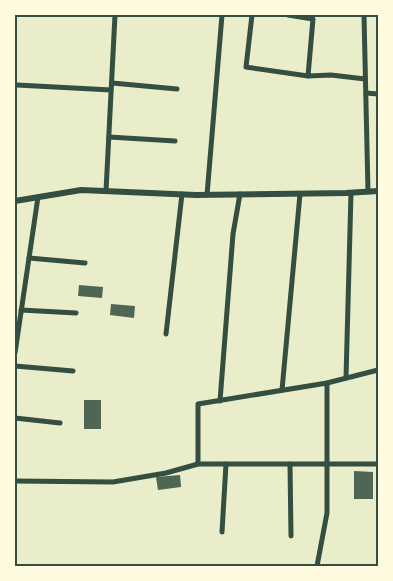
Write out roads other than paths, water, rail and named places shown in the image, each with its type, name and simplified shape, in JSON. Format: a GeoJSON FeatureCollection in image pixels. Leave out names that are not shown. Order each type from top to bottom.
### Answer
{"type":"FeatureCollection","features":[{"type":"Feature","properties":{"kind":"street"},"geometry":{"type":"LineString","coordinates":[[106,191],[115,15]]}},
{"type":"Feature","properties":{"kind":"street"},"geometry":{"type":"LineString","coordinates":[[207,195],[222,15]]}},
{"type":"Feature","properties":{"kind":"street"},"geometry":{"type":"LineString","coordinates":[[252,15],[246,67],[308,76],[331,75],[365,79]]}},
{"type":"Feature","properties":{"kind":"street"},"geometry":{"type":"LineString","coordinates":[[288,15],[313,19],[308,76]]}},
{"type":"Feature","properties":{"kind":"street"},"geometry":{"type":"LineString","coordinates":[[364,15],[368,192]]}},
{"type":"Feature","properties":{"kind":"street"},"geometry":{"type":"LineString","coordinates":[[112,83],[176,89]]}},
{"type":"Feature","properties":{"kind":"street"},"geometry":{"type":"LineString","coordinates":[[17,85],[111,90]]}},
{"type":"Feature","properties":{"kind":"street"},"geometry":{"type":"LineString","coordinates":[[366,93],[378,94]]}},
{"type":"Feature","properties":{"kind":"street"},"geometry":{"type":"LineString","coordinates":[[109,137],[176,141]]}},
{"type":"Feature","properties":{"kind":"street"},"geometry":{"type":"LineString","coordinates":[[15,201],[81,190],[207,195],[378,191]]}},
{"type":"Feature","properties":{"kind":"street"},"geometry":{"type":"LineString","coordinates":[[346,378],[351,193]]}},
{"type":"Feature","properties":{"kind":"street"},"geometry":{"type":"LineString","coordinates":[[166,334],[182,194]]}},
{"type":"Feature","properties":{"kind":"street"},"geometry":{"type":"LineString","coordinates":[[220,401],[233,234],[240,194]]}},
{"type":"Feature","properties":{"kind":"street"},"geometry":{"type":"LineString","coordinates":[[282,390],[300,194]]}},
{"type":"Feature","properties":{"kind":"street"},"geometry":{"type":"LineString","coordinates":[[15,353],[38,197]]}},
{"type":"Feature","properties":{"kind":"street"},"geometry":{"type":"LineString","coordinates":[[29,258],[85,263]]}},
{"type":"Feature","properties":{"kind":"street"},"geometry":{"type":"LineString","coordinates":[[22,310],[76,313]]}},
{"type":"Feature","properties":{"kind":"street"},"geometry":{"type":"LineString","coordinates":[[15,366],[73,371]]}},
{"type":"Feature","properties":{"kind":"street"},"geometry":{"type":"LineString","coordinates":[[198,464],[198,404],[327,383],[378,370]]}},
{"type":"Feature","properties":{"kind":"street"},"geometry":{"type":"LineString","coordinates":[[317,566],[327,513],[327,383]]}},
{"type":"Feature","properties":{"kind":"street"},"geometry":{"type":"LineString","coordinates":[[15,418],[60,423]]}},
{"type":"Feature","properties":{"kind":"street"},"geometry":{"type":"LineString","coordinates":[[15,481],[112,482],[166,473],[198,464],[378,464]]}},
{"type":"Feature","properties":{"kind":"street"},"geometry":{"type":"LineString","coordinates":[[222,532],[226,464]]}},
{"type":"Feature","properties":{"kind":"street"},"geometry":{"type":"LineString","coordinates":[[290,464],[291,536]]}}]}
